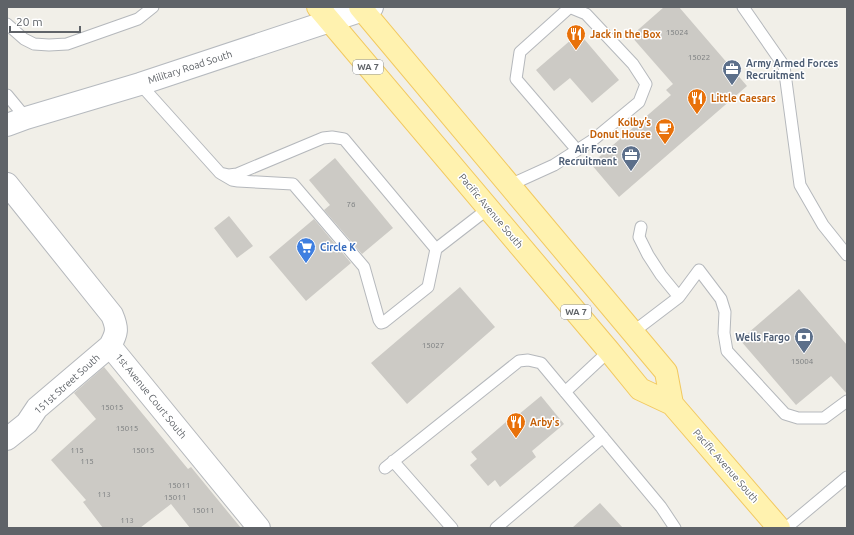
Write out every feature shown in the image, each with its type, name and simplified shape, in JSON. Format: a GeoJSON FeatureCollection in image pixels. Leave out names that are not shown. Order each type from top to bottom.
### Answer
{"type":"FeatureCollection","features":[{"type":"Feature","properties":{"kind":"main road","name":"WA 7"},"geometry":{"type":"LineString","coordinates":[[365,8],[666,372],[672,404]]}},
{"type":"Feature","properties":{"kind":"main road","name":"Pacific Avenue South"},"geometry":{"type":"LineString","coordinates":[[324,14],[640,389],[672,404],[779,528]]}},
{"type":"Feature","properties":{"kind":"street","name":"Military Road South"},"geometry":{"type":"LineString","coordinates":[[16,121],[140,84],[324,14],[365,8]]}},
{"type":"Feature","properties":{"kind":"street","name":"1st Avenue Court South"},"geometry":{"type":"LineString","coordinates":[[7,184],[112,315],[117,327],[115,336],[110,346],[259,528]]}},
{"type":"Feature","properties":{"kind":"street","name":"151st Street South"},"geometry":{"type":"LineString","coordinates":[[7,439],[27,423],[37,408],[110,346]]}},
{"type":"Feature","properties":{"kind":"lane"},"geometry":{"type":"LineString","coordinates":[[7,24],[24,39],[34,44],[67,44],[138,19],[153,7]]}},
{"type":"Feature","properties":{"kind":"lane"},"geometry":{"type":"LineString","coordinates":[[510,185],[554,165],[593,140],[639,102],[646,84],[633,64],[586,14],[569,7],[520,52],[516,79],[577,150]]}},
{"type":"Feature","properties":{"kind":"lane"},"geometry":{"type":"LineString","coordinates":[[743,7],[784,66],[800,185],[823,225],[847,255]]}},
{"type":"Feature","properties":{"kind":"lane"},"geometry":{"type":"LineString","coordinates":[[140,84],[220,173],[238,182],[293,184],[364,267],[381,323],[428,287],[436,249],[488,208]]}},
{"type":"Feature","properties":{"kind":"lane"},"geometry":{"type":"LineString","coordinates":[[7,95],[16,121]]}},
{"type":"Feature","properties":{"kind":"lane"},"geometry":{"type":"LineString","coordinates":[[220,173],[237,174],[314,140],[332,137],[341,138],[347,142],[436,249]]}},
{"type":"Feature","properties":{"kind":"lane"},"geometry":{"type":"LineString","coordinates":[[641,227],[639,237],[648,255],[661,275],[679,297]]}},
{"type":"Feature","properties":{"kind":"lane"},"geometry":{"type":"LineString","coordinates":[[633,332],[679,297],[700,270],[723,304],[725,312],[724,333],[727,351],[785,414],[798,418],[824,418],[847,401]]}},
{"type":"Feature","properties":{"kind":"lane"},"geometry":{"type":"LineString","coordinates":[[565,392],[609,351]]}},
{"type":"Feature","properties":{"kind":"lane"},"geometry":{"type":"LineString","coordinates":[[452,528],[389,464],[519,362],[528,360],[541,363],[661,507],[675,528]]}},
{"type":"Feature","properties":{"kind":"lane"},"geometry":{"type":"LineString","coordinates":[[496,528],[603,437]]}},
{"type":"Feature","properties":{"kind":"lane"},"geometry":{"type":"LineString","coordinates":[[786,528],[847,477]]}},
{"type":"Feature","properties":{"kind":"building"},"geometry":{"type":"Polygon","coordinates":[[[664,7],[679,7],[747,86],[619,197],[591,164],[671,95],[666,90],[673,84],[631,36],[664,7]]]}},
{"type":"Feature","properties":{"kind":"building","name":"Jack in the Box"},"geometry":{"type":"Polygon","coordinates":[[[579,33],[619,80],[592,103],[570,78],[554,91],[536,70],[579,33]]]}},
{"type":"Feature","properties":{"kind":"building"},"geometry":{"type":"Polygon","coordinates":[[[335,158],[393,228],[362,254],[324,210],[330,205],[309,180],[335,158]]]}},
{"type":"Feature","properties":{"kind":"building"},"geometry":{"type":"Polygon","coordinates":[[[229,216],[253,246],[237,258],[214,228],[229,216]]]}},
{"type":"Feature","properties":{"kind":"building","name":"Circle K"},"geometry":{"type":"Polygon","coordinates":[[[314,219],[351,263],[306,301],[269,257],[314,219]]]}},
{"type":"Feature","properties":{"kind":"building"},"geometry":{"type":"Polygon","coordinates":[[[460,287],[495,327],[407,404],[371,363],[460,287]]]}},
{"type":"Feature","properties":{"kind":"building"},"geometry":{"type":"Polygon","coordinates":[[[799,289],[847,345],[847,394],[831,376],[796,405],[740,340],[799,289]]]}},
{"type":"Feature","properties":{"kind":"building"},"geometry":{"type":"Polygon","coordinates":[[[104,367],[188,469],[191,467],[241,528],[190,528],[171,504],[140,528],[103,528],[83,502],[86,500],[51,460],[96,419],[74,393],[104,367]]]}},
{"type":"Feature","properties":{"kind":"building","name":"Arby's"},"geometry":{"type":"Polygon","coordinates":[[[541,396],[564,424],[532,451],[536,457],[500,487],[495,480],[488,486],[470,465],[477,459],[471,452],[506,422],[507,424],[541,396]]]}},
{"type":"Feature","properties":{"kind":"building"},"geometry":{"type":"Polygon","coordinates":[[[600,503],[623,528],[572,528],[600,503]]]}},
{"type":"Feature","properties":{"kind":"place","name":"Jack in the Box"},"geometry":{"type":"Point","coordinates":[576,51]}},
{"type":"Feature","properties":{"kind":"place","name":"Army Armed Forces Recruitment"},"geometry":{"type":"Point","coordinates":[732,86]}},
{"type":"Feature","properties":{"kind":"place","name":"Little Caesars"},"geometry":{"type":"Point","coordinates":[697,115]}},
{"type":"Feature","properties":{"kind":"place","name":"Kolby’s Donut House"},"geometry":{"type":"Point","coordinates":[665,145]}},
{"type":"Feature","properties":{"kind":"place","name":"Air Force Recruitment"},"geometry":{"type":"Point","coordinates":[631,172]}},
{"type":"Feature","properties":{"kind":"place","name":"Circle K"},"geometry":{"type":"Point","coordinates":[306,264]}},
{"type":"Feature","properties":{"kind":"place","name":"Wells Fargo"},"geometry":{"type":"Point","coordinates":[804,354]}},
{"type":"Feature","properties":{"kind":"place","name":"Arby's"},"geometry":{"type":"Point","coordinates":[516,439]}}]}
